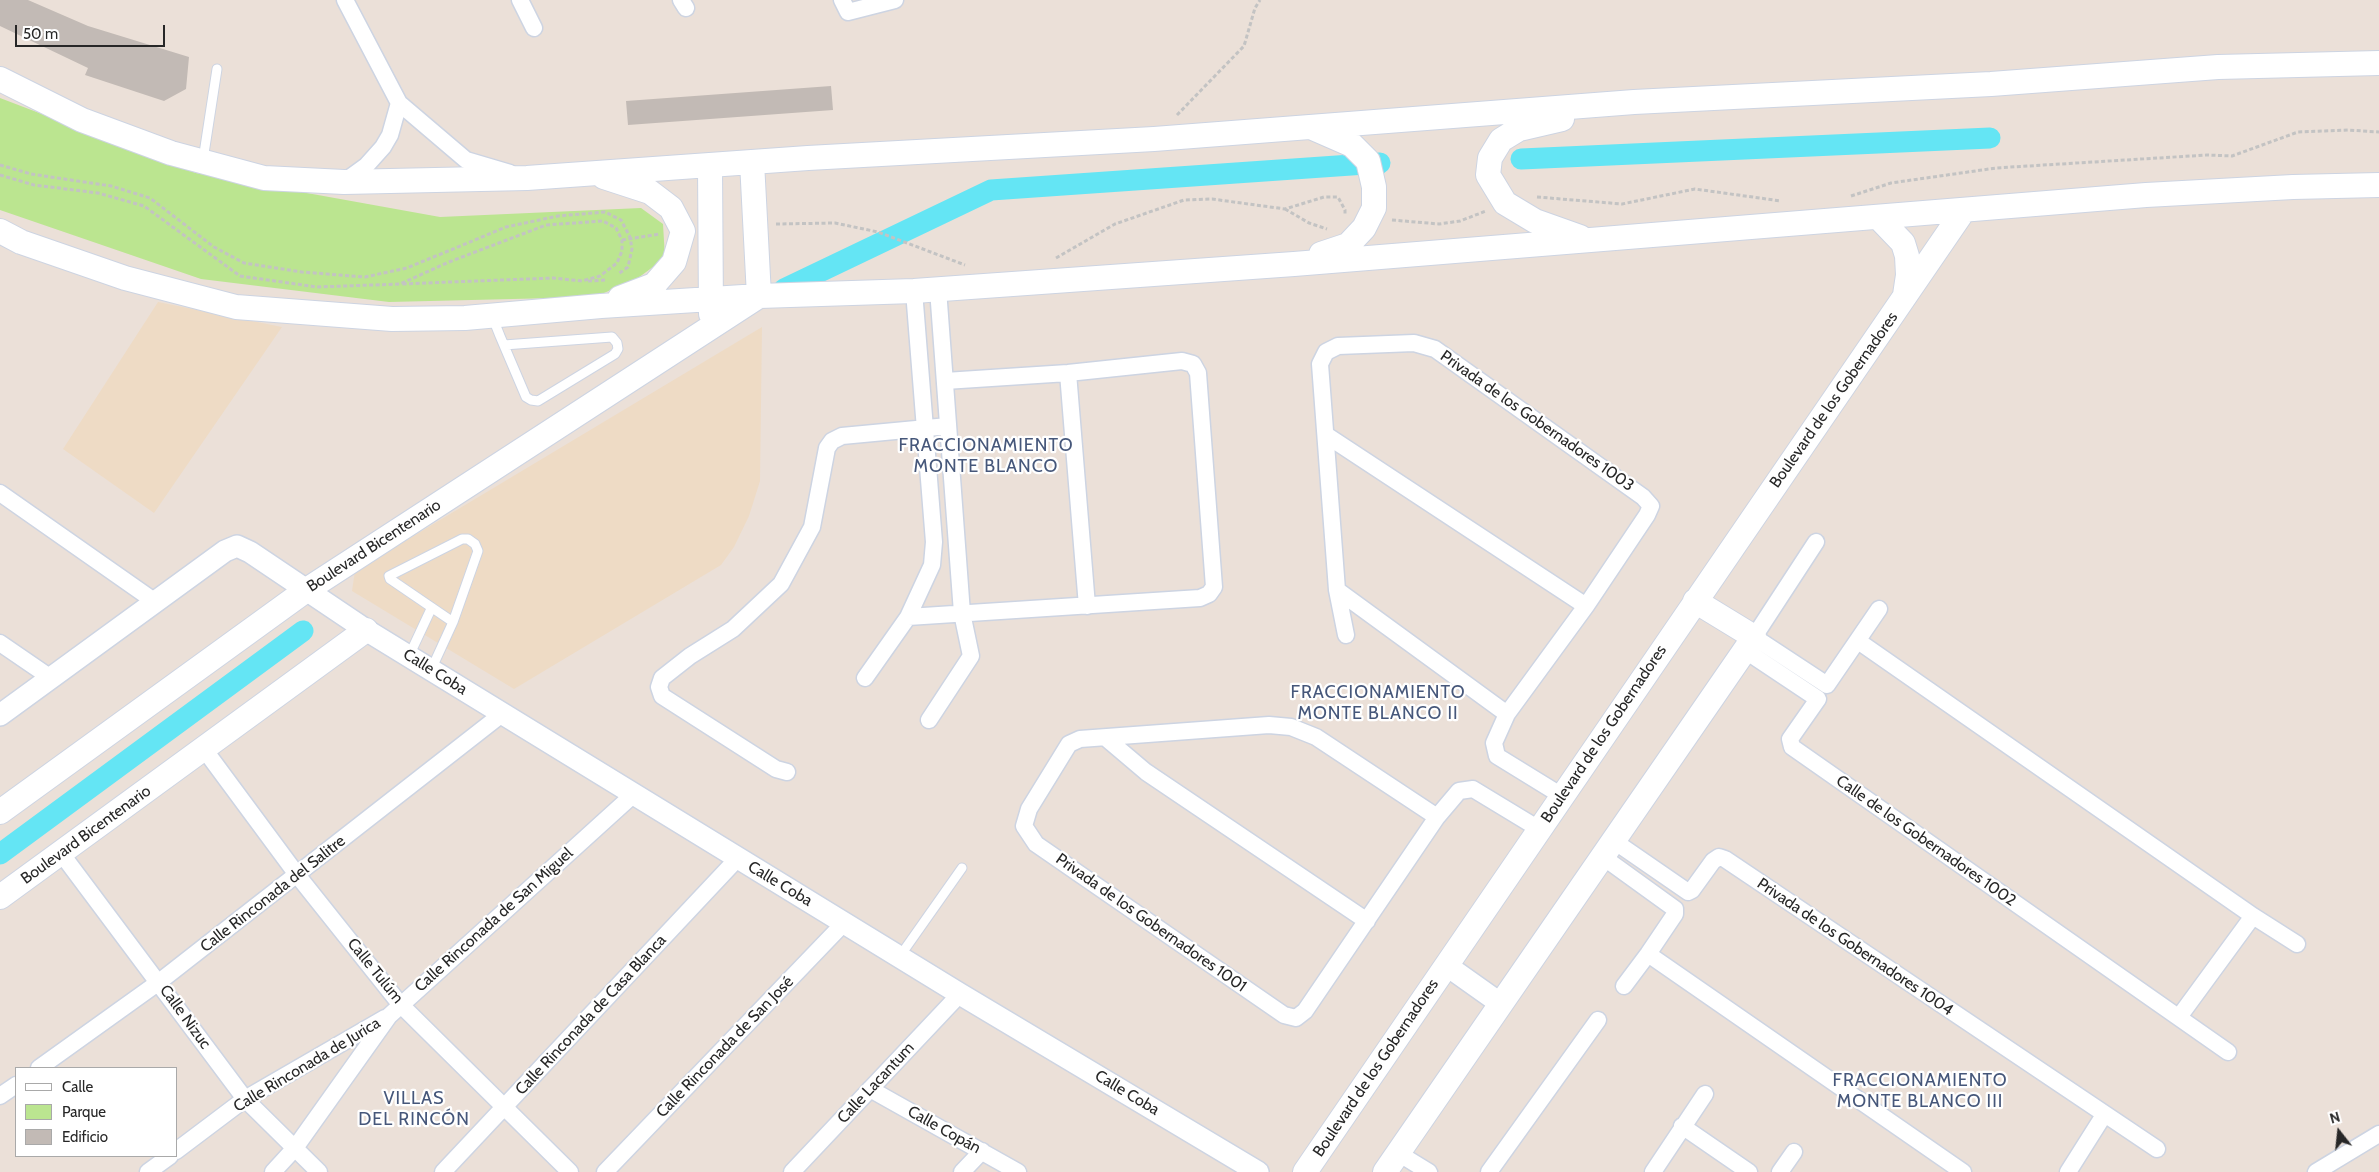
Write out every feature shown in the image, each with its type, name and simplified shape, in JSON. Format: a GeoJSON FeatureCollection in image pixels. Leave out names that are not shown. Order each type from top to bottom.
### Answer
{"type":"FeatureCollection","features":[{"type":"Feature","properties":{"kind":"main road"},"geometry":{"type":"LineString","coordinates":[[0,79],[82,120],[171,153],[264,178],[344,182],[527,178],[752,162],[1154,139],[1634,102],[1990,84],[2218,67],[2379,63]]}},
{"type":"Feature","properties":{"kind":"main road"},"geometry":{"type":"LineString","coordinates":[[1590,240],[1534,221],[1505,203],[1488,175],[1490,158],[1501,140],[1519,129],[1634,102]]}},
{"type":"Feature","properties":{"kind":"main road"},"geometry":{"type":"LineString","coordinates":[[1294,264],[1348,245],[1364,228],[1374,208],[1374,187],[1368,161],[1352,145],[1312,127]]}},
{"type":"Feature","properties":{"kind":"main road"},"geometry":{"type":"LineString","coordinates":[[752,162],[759,296]]}},
{"type":"Feature","properties":{"kind":"main road"},"geometry":{"type":"LineString","coordinates":[[710,166],[711,327]]}},
{"type":"Feature","properties":{"kind":"main road"},"geometry":{"type":"LineString","coordinates":[[593,173],[650,192],[671,208],[683,231],[674,262],[654,285],[601,306]]}},
{"type":"Feature","properties":{"kind":"main road"},"geometry":{"type":"LineString","coordinates":[[0,231],[21,242],[125,278],[236,308],[392,319],[492,316],[601,306],[759,296],[914,291],[1294,264],[2146,195],[2379,184]]}},
{"type":"Feature","properties":{"kind":"main road","name":"Boulevard de los Gobernadores"},"geometry":{"type":"LineString","coordinates":[[1305,1172],[1964,210]]}},
{"type":"Feature","properties":{"kind":"main road","name":"Boulevard de los Gobernadores"},"geometry":{"type":"LineString","coordinates":[[1878,217],[1903,243],[1907,256],[1908,275],[1905,297]]}},
{"type":"Feature","properties":{"kind":"main road","name":"Boulevard Bicentenario"},"geometry":{"type":"LineString","coordinates":[[0,812],[305,591],[759,296]]}},
{"type":"Feature","properties":{"kind":"main road"},"geometry":{"type":"LineString","coordinates":[[1393,1166],[1501,1004],[1750,644],[1695,601]]}},
{"type":"Feature","properties":{"kind":"main road","name":"Boulevard Bicentenario"},"geometry":{"type":"LineString","coordinates":[[0,897],[366,630]]}},
{"type":"Feature","properties":{"kind":"street"},"geometry":{"type":"LineString","coordinates":[[346,0],[399,103],[466,160],[527,178]]}},
{"type":"Feature","properties":{"kind":"street"},"geometry":{"type":"LineString","coordinates":[[520,0],[534,28]]}},
{"type":"Feature","properties":{"kind":"street"},"geometry":{"type":"LineString","coordinates":[[842,0],[848,12],[895,0]]}},
{"type":"Feature","properties":{"kind":"street"},"geometry":{"type":"LineString","coordinates":[[344,182],[366,166],[383,147],[390,134],[399,103]]}},
{"type":"Feature","properties":{"kind":"street"},"geometry":{"type":"LineString","coordinates":[[929,720],[971,656],[962,613],[938,289]]}},
{"type":"Feature","properties":{"kind":"street"},"geometry":{"type":"LineString","coordinates":[[865,678],[908,617],[932,565],[934,542],[914,291]]}},
{"type":"Feature","properties":{"kind":"street","name":"Privada de los Gobernadores 1003"},"geometry":{"type":"LineString","coordinates":[[1346,635],[1337,590],[1320,364],[1326,352],[1338,346],[1414,343],[1435,349],[1643,497],[1651,506],[1647,515],[1586,606],[1507,714],[1494,743],[1497,756],[1562,796]]}},
{"type":"Feature","properties":{"kind":"street"},"geometry":{"type":"LineString","coordinates":[[908,617],[1200,598],[1209,594],[1214,587],[1198,373],[1193,364],[1182,361],[1068,373],[945,382]]}},
{"type":"Feature","properties":{"kind":"street"},"geometry":{"type":"LineString","coordinates":[[1068,373],[1087,606]]}},
{"type":"Feature","properties":{"kind":"street"},"geometry":{"type":"LineString","coordinates":[[787,772],[776,769],[662,696],[659,687],[662,678],[690,656],[732,630],[781,584],[812,527],[826,448],[832,441],[842,436],[925,430],[948,426]]}},
{"type":"Feature","properties":{"kind":"street"},"geometry":{"type":"LineString","coordinates":[[1326,435],[1586,606]]}},
{"type":"Feature","properties":{"kind":"street"},"geometry":{"type":"LineString","coordinates":[[0,492],[157,603],[0,715]]}},
{"type":"Feature","properties":{"kind":"street"},"geometry":{"type":"LineString","coordinates":[[1816,542],[1750,644],[1827,685],[1879,608]]}},
{"type":"Feature","properties":{"kind":"street","name":"Calle Coba"},"geometry":{"type":"LineString","coordinates":[[157,603],[226,551],[237,546],[250,552],[305,591],[502,714],[960,994],[1258,1172]]}},
{"type":"Feature","properties":{"kind":"street"},"geometry":{"type":"LineString","coordinates":[[1337,590],[1507,714]]}},
{"type":"Feature","properties":{"kind":"street"},"geometry":{"type":"LineString","coordinates":[[1858,640],[2253,916],[2297,944]]}},
{"type":"Feature","properties":{"kind":"street"},"geometry":{"type":"LineString","coordinates":[[0,643],[51,678]]}},
{"type":"Feature","properties":{"kind":"street","name":"Calle de los Gobernadores 1002"},"geometry":{"type":"LineString","coordinates":[[1750,644],[1818,699],[1790,739],[1792,747],[2228,1052]]}},
{"type":"Feature","properties":{"kind":"street","name":"Calle Rinconada del Salitre"},"geometry":{"type":"LineString","coordinates":[[40,1067],[159,982],[298,876],[502,714]]}},
{"type":"Feature","properties":{"kind":"street","name":"Privada de los Gobernadores 1001"},"geometry":{"type":"LineString","coordinates":[[1437,816],[1316,737],[1291,727],[1269,725],[1107,739],[1080,739],[1069,744],[1025,818],[1024,826],[1036,844],[1284,1015],[1296,1018],[1305,1011],[1437,816],[1459,791],[1473,789],[1539,829]]}},
{"type":"Feature","properties":{"kind":"street"},"geometry":{"type":"LineString","coordinates":[[1107,739],[1146,772],[1367,921]]}},
{"type":"Feature","properties":{"kind":"street","name":"Calle Tulúm"},"geometry":{"type":"LineString","coordinates":[[204,749],[395,1010],[504,1108],[570,1172]]}},
{"type":"Feature","properties":{"kind":"street","name":"Calle Rinconada de San Miguel"},"geometry":{"type":"LineString","coordinates":[[273,1172],[295,1148],[395,1010],[634,794]]}},
{"type":"Feature","properties":{"kind":"street"},"geometry":{"type":"LineString","coordinates":[[1608,849],[1675,909],[1675,914],[1624,986]]}},
{"type":"Feature","properties":{"kind":"street","name":"Privada de los Gobernadores 1004"},"geometry":{"type":"LineString","coordinates":[[1608,849],[1688,892],[1692,890],[1713,861],[1719,858],[1726,859],[2157,1149]]}},
{"type":"Feature","properties":{"kind":"street","name":"Calle Nizuc"},"geometry":{"type":"LineString","coordinates":[[61,853],[245,1099],[319,1172]]}},
{"type":"Feature","properties":{"kind":"street","name":"Calle Rinconada de Casa Blanca"},"geometry":{"type":"LineString","coordinates":[[443,1172],[738,858]]}},
{"type":"Feature","properties":{"kind":"street"},"geometry":{"type":"LineString","coordinates":[[2178,1017],[2253,916]]}},
{"type":"Feature","properties":{"kind":"street","name":"Calle Rinconada de San José"},"geometry":{"type":"LineString","coordinates":[[605,1172],[844,923]]}},
{"type":"Feature","properties":{"kind":"street"},"geometry":{"type":"LineString","coordinates":[[1648,954],[1963,1172]]}},
{"type":"Feature","properties":{"kind":"street"},"geometry":{"type":"LineString","coordinates":[[1446,965],[1501,1004]]}},
{"type":"Feature","properties":{"kind":"street","name":"Calle Lacantum"},"geometry":{"type":"LineString","coordinates":[[792,1172],[960,994]]}},
{"type":"Feature","properties":{"kind":"street","name":"Calle Rinconada de Jurica"},"geometry":{"type":"LineString","coordinates":[[178,1149],[245,1099],[395,1010]]}},
{"type":"Feature","properties":{"kind":"street"},"geometry":{"type":"LineString","coordinates":[[1489,1172],[1598,1020]]}},
{"type":"Feature","properties":{"kind":"street"},"geometry":{"type":"LineString","coordinates":[[0,1096],[15,1086]]}},
{"type":"Feature","properties":{"kind":"street","name":"Calle Copán"},"geometry":{"type":"LineString","coordinates":[[870,1089],[1018,1172]]}},
{"type":"Feature","properties":{"kind":"street"},"geometry":{"type":"LineString","coordinates":[[1653,1172],[1705,1094]]}},
{"type":"Feature","properties":{"kind":"street"},"geometry":{"type":"LineString","coordinates":[[2068,1172],[2104,1115]]}},
{"type":"Feature","properties":{"kind":"street"},"geometry":{"type":"LineString","coordinates":[[1682,1126],[1749,1172]]}},
{"type":"Feature","properties":{"kind":"street"},"geometry":{"type":"LineString","coordinates":[[2316,1172],[2379,1134]]}},
{"type":"Feature","properties":{"kind":"street"},"geometry":{"type":"LineString","coordinates":[[962,1172],[982,1151]]}},
{"type":"Feature","properties":{"kind":"street"},"geometry":{"type":"LineString","coordinates":[[1780,1172],[1794,1152]]}},
{"type":"Feature","properties":{"kind":"street"},"geometry":{"type":"LineString","coordinates":[[148,1172],[169,1157]]}},
{"type":"Feature","properties":{"kind":"street"},"geometry":{"type":"LineString","coordinates":[[1393,1166],[1429,1172]]}},
{"type":"Feature","properties":{"kind":"lane"},"geometry":{"type":"LineString","coordinates":[[203,162],[217,69]]}},
{"type":"Feature","properties":{"kind":"lane"},"geometry":{"type":"LineString","coordinates":[[492,316],[504,345],[526,397],[538,401],[615,354],[618,349],[617,343],[612,337],[504,345]]}},
{"type":"Feature","properties":{"kind":"lane"},"geometry":{"type":"LineString","coordinates":[[431,670],[453,622],[478,550],[468,539],[462,539],[389,576],[390,579],[453,622]]}},
{"type":"Feature","properties":{"kind":"lane"},"geometry":{"type":"LineString","coordinates":[[409,656],[432,609]]}},
{"type":"Feature","properties":{"kind":"lane"},"geometry":{"type":"LineString","coordinates":[[899,957],[962,868]]}},
{"type":"Feature","properties":{"kind":"path"},"geometry":{"type":"LineString","coordinates":[[1255,0],[1255,8]]}},
{"type":"Feature","properties":{"kind":"path"},"geometry":{"type":"LineString","coordinates":[[1154,139],[1244,46],[1255,8],[1260,0]]}},
{"type":"Feature","properties":{"kind":"path"},"geometry":{"type":"LineString","coordinates":[[1842,197],[1891,183],[1996,168],[2207,155],[2232,156],[2298,132],[2348,130],[2379,132]]}},
{"type":"Feature","properties":{"kind":"path"},"geometry":{"type":"LineString","coordinates":[[0,165],[31,174],[111,186],[150,198],[214,247],[244,263],[302,272],[365,277],[407,268],[506,227],[558,216],[605,212],[621,220],[630,237],[632,249],[628,267],[616,276]]}},
{"type":"Feature","properties":{"kind":"path"},"geometry":{"type":"LineString","coordinates":[[0,175],[34,184],[98,192],[144,206],[240,276],[317,287],[552,278],[582,281],[610,280]]}},
{"type":"Feature","properties":{"kind":"path"},"geometry":{"type":"LineString","coordinates":[[1344,216],[1370,217],[1415,224],[1439,224],[1460,221],[1505,203],[1532,196],[1622,204],[1695,189],[1785,202]]}},
{"type":"Feature","properties":{"kind":"path"},"geometry":{"type":"LineString","coordinates":[[1285,209],[1324,197],[1338,197],[1345,210],[1342,222]]}},
{"type":"Feature","properties":{"kind":"path"},"geometry":{"type":"LineString","coordinates":[[1053,260],[1115,224],[1184,200],[1212,199],[1285,209],[1309,223],[1328,230],[1335,226]]}},
{"type":"Feature","properties":{"kind":"path"},"geometry":{"type":"LineString","coordinates":[[400,284],[449,262],[546,225],[603,221],[616,228],[622,240],[622,251],[617,264],[600,276],[582,281]]}},
{"type":"Feature","properties":{"kind":"path"},"geometry":{"type":"LineString","coordinates":[[878,232],[968,266]]}},
{"type":"Feature","properties":{"kind":"shaded area"},"geometry":{"type":"Polygon","coordinates":[[[158,302],[282,327],[154,513],[63,449],[158,302]]]}},
{"type":"Feature","properties":{"kind":"shaded area"},"geometry":{"type":"Polygon","coordinates":[[[762,327],[760,481],[749,516],[734,547],[721,565],[514,689],[352,591],[355,571],[762,327]]]}},
{"type":"Feature","properties":{"kind":"green space"},"geometry":{"type":"Polygon","coordinates":[[[0,98],[196,173],[440,217],[641,208],[663,224],[665,258],[638,278],[595,297],[389,302],[201,279],[0,210],[0,98]]]}},
{"type":"Feature","properties":{"kind":"building"},"geometry":{"type":"Polygon","coordinates":[[[0,0],[28,0],[88,26],[189,57],[186,89],[164,101],[85,75],[88,68],[0,26],[0,0]]]}},
{"type":"Feature","properties":{"kind":"building"},"geometry":{"type":"Polygon","coordinates":[[[831,86],[833,110],[628,125],[626,101],[831,86]]]}},
{"type":"Feature","properties":{"kind":"waterway"},"geometry":{"type":"LineString","coordinates":[[1521,159],[1990,138]]}},
{"type":"Feature","properties":{"kind":"waterway"},"geometry":{"type":"LineString","coordinates":[[784,289],[991,190],[1380,163]]}},
{"type":"Feature","properties":{"kind":"waterway"},"geometry":{"type":"LineString","coordinates":[[0,854],[303,631]]}},
{"type":"Feature","properties":{"kind":"district","name":"FRACCIONAMIENTO MONTE BLANCO"},"geometry":{"type":"Point","coordinates":[986,456]}},
{"type":"Feature","properties":{"kind":"district","name":"FRACCIONAMIENTO MONTE BLANCO II"},"geometry":{"type":"Point","coordinates":[1378,703]}},
{"type":"Feature","properties":{"kind":"district","name":"FRACCIONAMIENTO MONTE BLANCO III"},"geometry":{"type":"Point","coordinates":[1920,1091]}},
{"type":"Feature","properties":{"kind":"district","name":"VILLAS DEL RINCÓN"},"geometry":{"type":"Point","coordinates":[414,1109]}}]}
